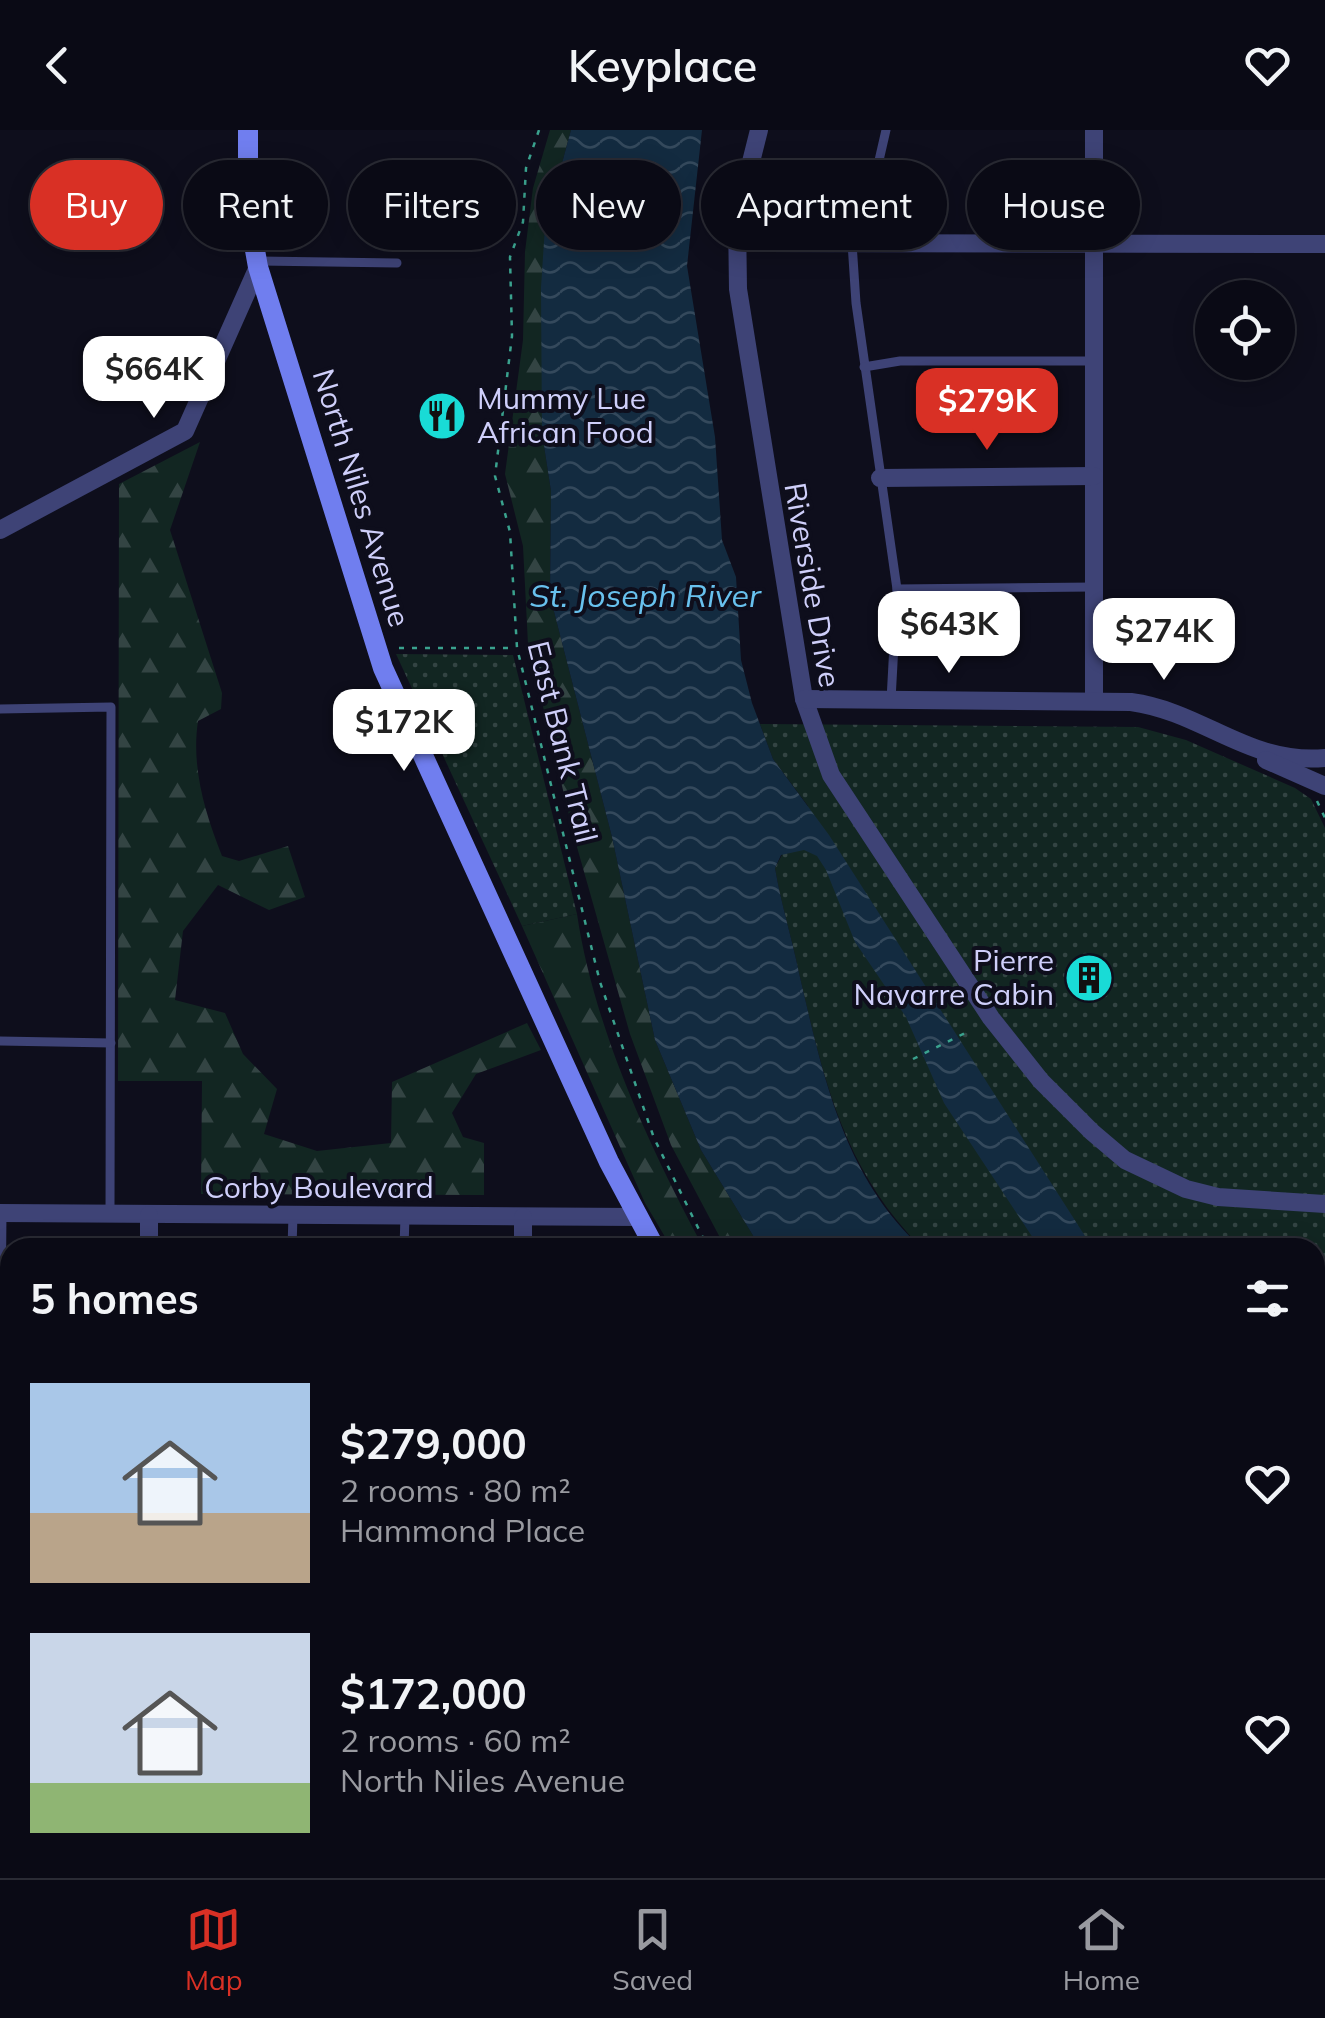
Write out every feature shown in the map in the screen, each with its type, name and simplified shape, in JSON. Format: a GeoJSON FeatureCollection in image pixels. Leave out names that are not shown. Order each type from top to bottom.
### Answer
{"type":"FeatureCollection","features":[{"type":"Feature","properties":{"kind":"street","name":"North Niles Avenue"},"geometry":{"type":"LineString","coordinates":[[248,130],[248,211],[258,264],[383,668],[650,1238]]}},
{"type":"Feature","properties":{"kind":"street","name":"Riverside Drive"},"geometry":{"type":"LineString","coordinates":[[751,160],[759,130]]}},
{"type":"Feature","properties":{"kind":"street"},"geometry":{"type":"LineString","coordinates":[[1094,130],[1094,160]]}},
{"type":"Feature","properties":{"kind":"street"},"geometry":{"type":"LineString","coordinates":[[1140,243],[1325,244]]}},
{"type":"Feature","properties":{"kind":"street","name":"Riverside Drive"},"geometry":{"type":"LineString","coordinates":[[737,250],[753,392],[804,699],[819,752],[848,805],[897,871],[992,1018],[1068,1111],[1125,1160],[1186,1189],[1232,1198],[1325,1204]]}},
{"type":"Feature","properties":{"kind":"street"},"geometry":{"type":"LineString","coordinates":[[1094,250],[1094,700]]}},
{"type":"Feature","properties":{"kind":"street"},"geometry":{"type":"LineString","coordinates":[[0,530],[185,431],[258,264]]}},
{"type":"Feature","properties":{"kind":"street"},"geometry":{"type":"LineString","coordinates":[[880,478],[1094,476]]}},
{"type":"Feature","properties":{"kind":"street"},"geometry":{"type":"LineString","coordinates":[[804,699],[1094,700],[1147,704],[1178,712],[1318,789]]}},
{"type":"Feature","properties":{"kind":"street"},"geometry":{"type":"LineString","coordinates":[[1258,753],[1325,758]]}},
{"type":"Feature","properties":{"kind":"street","name":"Corby Boulevard"},"geometry":{"type":"LineString","coordinates":[[1,1213],[638,1217]]}},
{"type":"Feature","properties":{"kind":"street"},"geometry":{"type":"LineString","coordinates":[[148,1238],[149,1215]]}},
{"type":"Feature","properties":{"kind":"street"},"geometry":{"type":"LineString","coordinates":[[522,1238],[523,1216]]}},
{"type":"Feature","properties":{"kind":"lane"},"geometry":{"type":"LineString","coordinates":[[878,160],[886,130]]}},
{"type":"Feature","properties":{"kind":"lane"},"geometry":{"type":"LineString","coordinates":[[856,250],[864,366],[897,588],[891,700]]}},
{"type":"Feature","properties":{"kind":"lane"},"geometry":{"type":"LineString","coordinates":[[258,264],[397,263]]}},
{"type":"Feature","properties":{"kind":"lane"},"geometry":{"type":"LineString","coordinates":[[864,366],[900,361],[1094,361]]}},
{"type":"Feature","properties":{"kind":"lane"},"geometry":{"type":"LineString","coordinates":[[897,588],[1094,587]]}},
{"type":"Feature","properties":{"kind":"lane"},"geometry":{"type":"LineString","coordinates":[[0,709],[112,707],[110,1215]]}},
{"type":"Feature","properties":{"kind":"lane"},"geometry":{"type":"LineString","coordinates":[[0,1040],[112,1043]]}},
{"type":"Feature","properties":{"kind":"lane"},"geometry":{"type":"LineString","coordinates":[[1,1213],[1,1238]]}},
{"type":"Feature","properties":{"kind":"lane"},"geometry":{"type":"LineString","coordinates":[[292,1215],[292,1238]]}},
{"type":"Feature","properties":{"kind":"lane"},"geometry":{"type":"LineString","coordinates":[[404,1238],[405,1216]]}},
{"type":"Feature","properties":{"kind":"lane"},"geometry":{"type":"LineString","coordinates":[[0,1384],[0,1436]]}},
{"type":"Feature","properties":{"kind":"path","name":"East Bank Trail"},"geometry":{"type":"LineString","coordinates":[[539,130],[526,168],[523,222],[510,257],[512,336],[495,476],[510,532],[517,648],[600,982],[670,1175],[703,1238]]}},
{"type":"Feature","properties":{"kind":"path"},"geometry":{"type":"LineString","coordinates":[[399,648],[517,648]]}},
{"type":"Feature","properties":{"kind":"path"},"geometry":{"type":"LineString","coordinates":[[1318,789],[1325,818]]}},
{"type":"Feature","properties":{"kind":"path"},"geometry":{"type":"LineString","coordinates":[[913,1060],[965,1033]]}},
{"type":"Feature","properties":{"kind":"green space"},"geometry":{"type":"Polygon","coordinates":[[[550,130],[571,130],[563,160],[541,160],[550,130]]]}},
{"type":"Feature","properties":{"kind":"green space"},"geometry":{"type":"Polygon","coordinates":[[[536,178],[536,250],[545,250],[542,433],[551,491],[550,596],[612,837],[655,1040],[701,1150],[755,1238],[720,1238],[671,1145],[630,1034],[575,840],[528,644],[523,546],[505,474],[523,340],[525,252],[536,178]]]}},
{"type":"Feature","properties":{"kind":"green space"},"geometry":{"type":"Polygon","coordinates":[[[200,442],[170,530],[222,693],[221,709],[198,721],[196,755],[201,790],[222,856],[239,861],[288,846],[305,897],[269,910],[218,885],[183,931],[175,1000],[225,1013],[243,1054],[277,1089],[264,1134],[317,1151],[391,1143],[392,1082],[527,1023],[541,1050],[476,1074],[452,1113],[463,1137],[484,1143],[484,1195],[201,1194],[202,1081],[118,1081],[119,484],[200,442]]]}},
{"type":"Feature","properties":{"kind":"green space"},"geometry":{"type":"Polygon","coordinates":[[[396,654],[513,655],[577,914],[522,926],[396,654]]]}},
{"type":"Feature","properties":{"kind":"green space"},"geometry":{"type":"Polygon","coordinates":[[[760,724],[1138,727],[1186,740],[1295,788],[1311,799],[1325,828],[1325,1238],[913,1238],[872,1186],[854,1153],[817,1049],[775,868],[808,806],[773,759],[760,724]]]}},
{"type":"Feature","properties":{"kind":"green space"},"geometry":{"type":"Polygon","coordinates":[[[577,914],[610,1043],[644,1127],[698,1238],[666,1238],[645,1203],[522,926],[577,914]]]}},
{"type":"Feature","properties":{"kind":"water","name":"St. Joseph River"},"geometry":{"type":"Polygon","coordinates":[[[571,130],[702,130],[687,266],[715,437],[722,540],[736,577],[741,660],[752,703],[773,759],[829,835],[1086,1238],[1033,1238],[944,1103],[906,1017],[855,942],[826,870],[817,856],[804,850],[781,855],[775,868],[827,1084],[839,1121],[872,1188],[912,1238],[755,1238],[701,1150],[655,1040],[612,837],[550,596],[551,491],[542,433],[543,250],[681,250],[681,160],[563,160],[571,130]]]}},
{"type":"Feature","properties":{"kind":"place","name":"Mummy Lue African Food"},"geometry":{"type":"Point","coordinates":[442,416]}},
{"type":"Feature","properties":{"kind":"place","name":"Pierre Navarre Cabin"},"geometry":{"type":"Point","coordinates":[1089,978]}}]}
